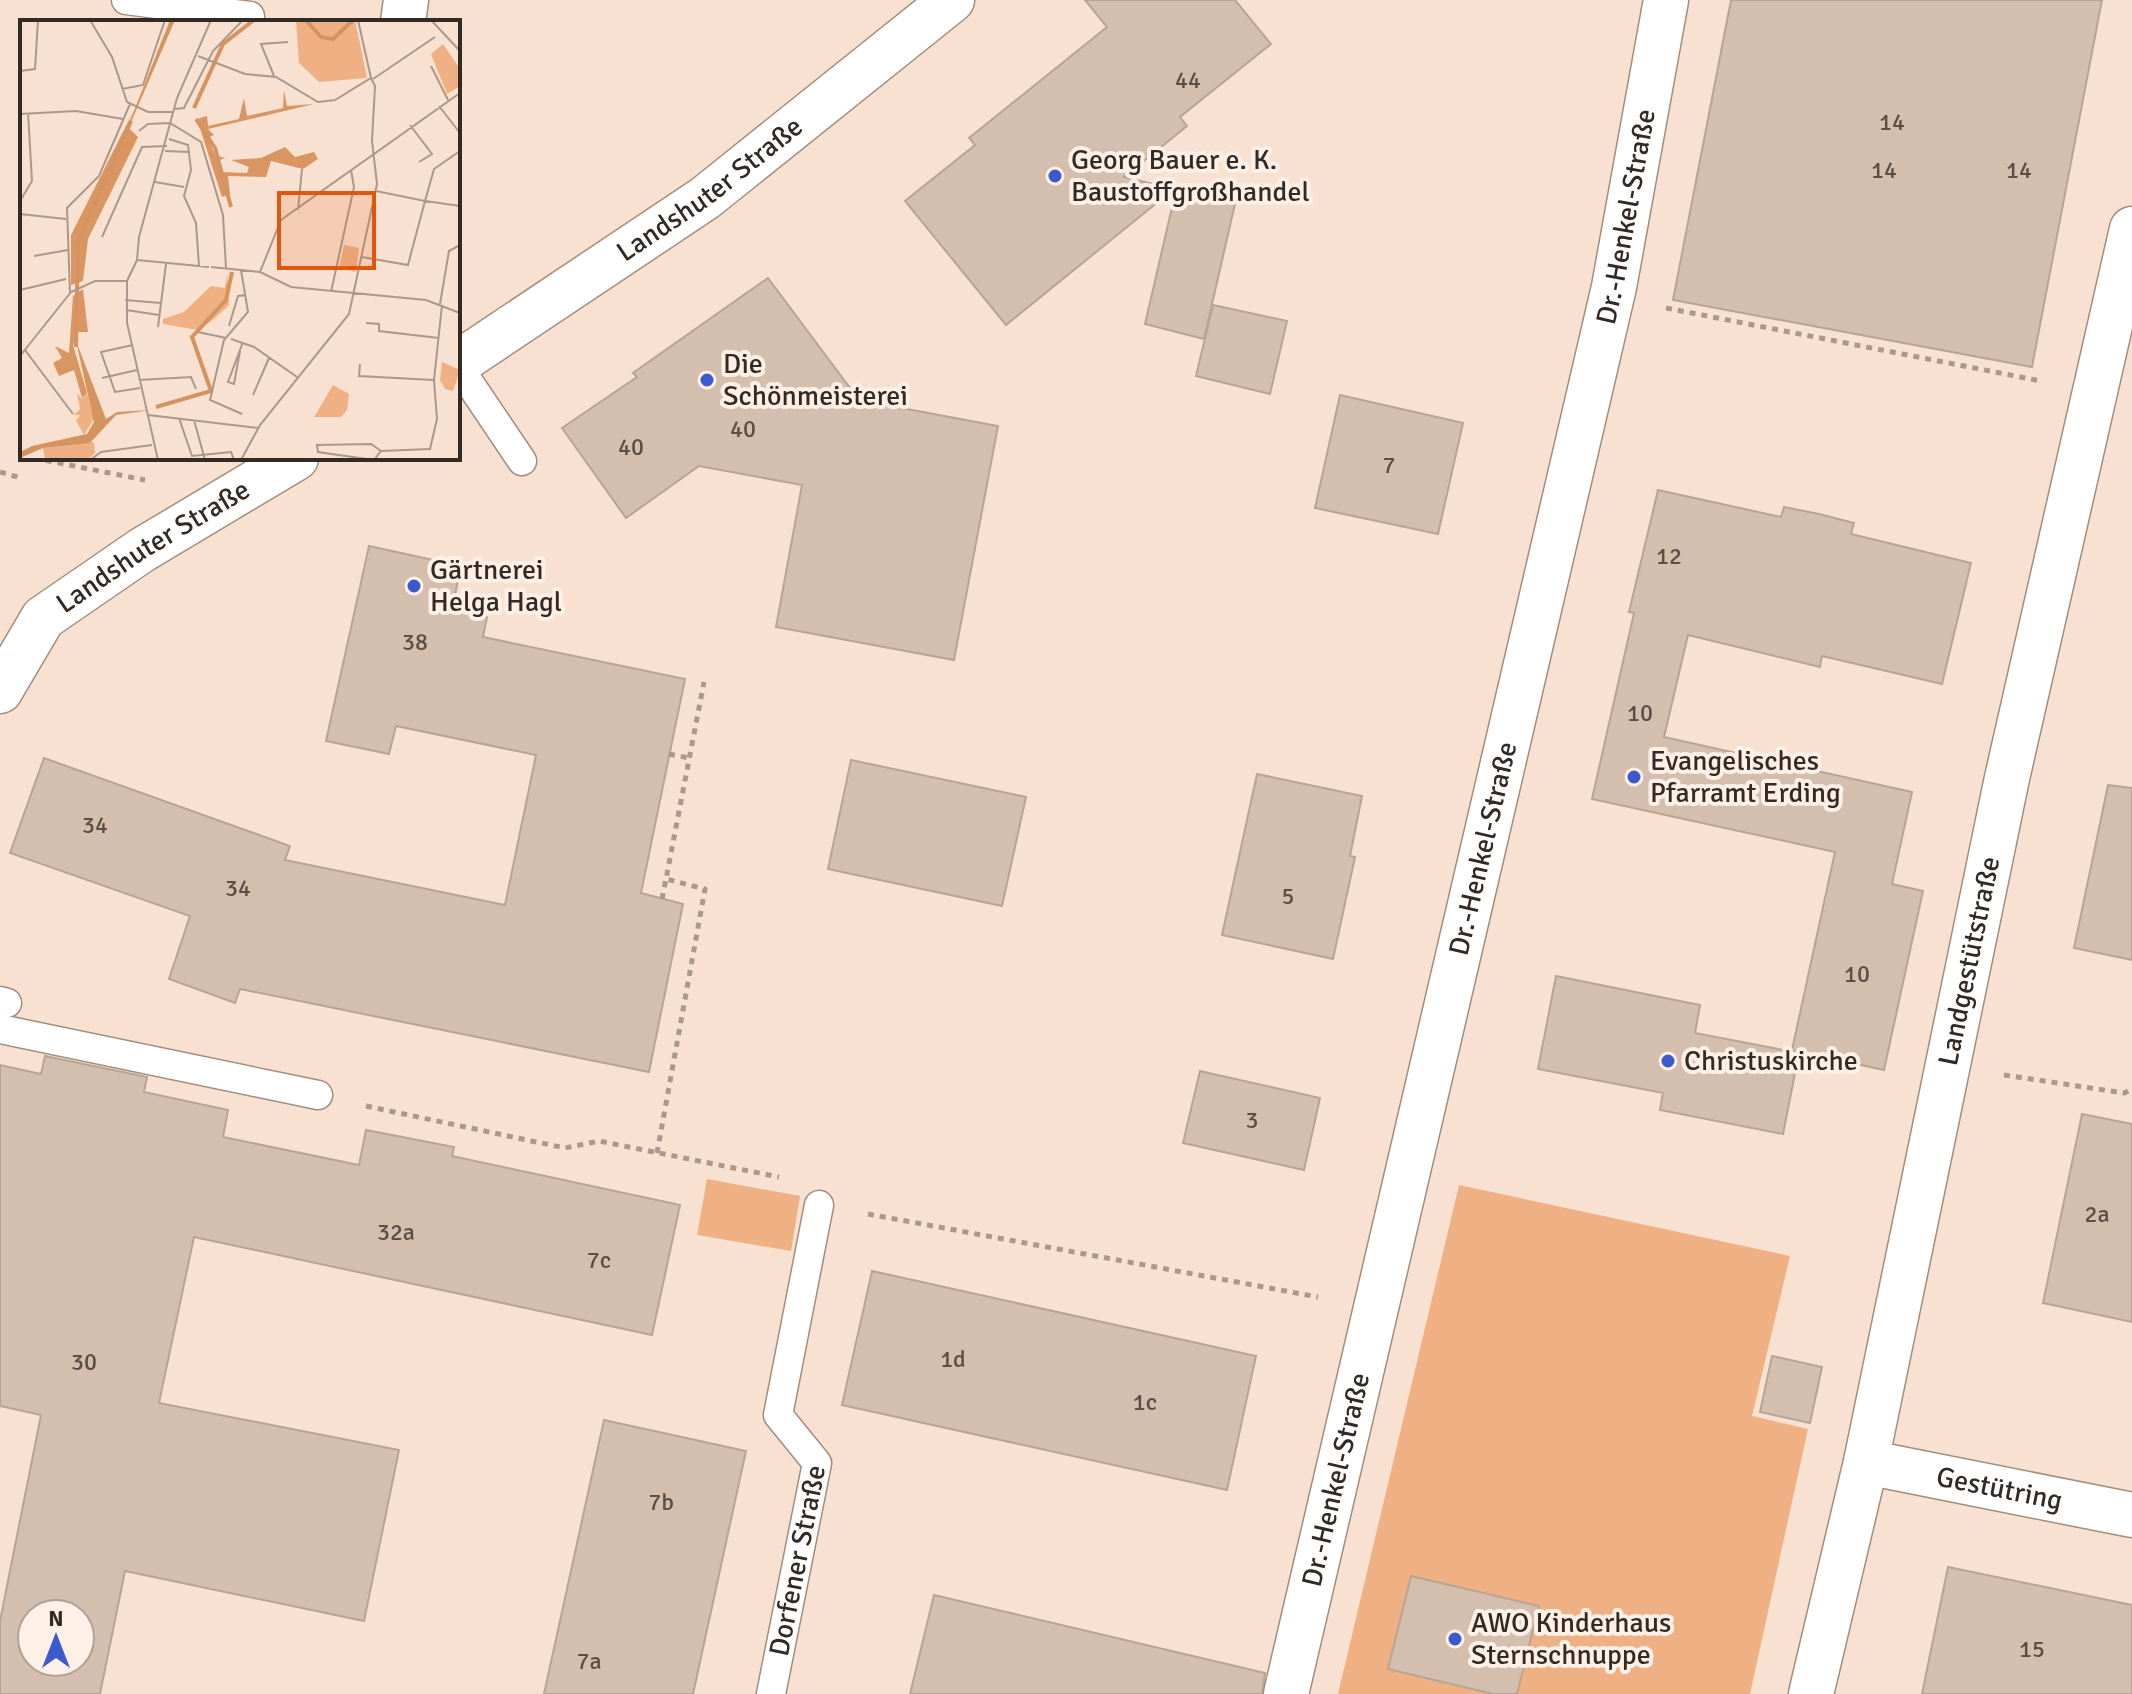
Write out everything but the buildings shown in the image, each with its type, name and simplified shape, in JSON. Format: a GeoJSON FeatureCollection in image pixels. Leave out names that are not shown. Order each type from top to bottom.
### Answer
{"type":"FeatureCollection","features":[{"type":"Feature","properties":{"kind":"street"},"geometry":{"type":"LineString","coordinates":[[403,20],[406,0]]}},
{"type":"Feature","properties":{"kind":"street","name":"Landshuter Straße"},"geometry":{"type":"LineString","coordinates":[[460,364],[705,198],[952,0]]}},
{"type":"Feature","properties":{"kind":"street","name":"Dr.-Henkel-Straße"},"geometry":{"type":"LineString","coordinates":[[1286,1694],[1614,287],[1666,0]]}},
{"type":"Feature","properties":{"kind":"street","name":"Landgestütstraße"},"geometry":{"type":"LineString","coordinates":[[1811,1694],[1866,1462],[2007,778],[2132,229]]}},
{"type":"Feature","properties":{"kind":"street","name":"Landshuter Straße"},"geometry":{"type":"LineString","coordinates":[[0,691],[43,618],[142,550],[293,460]]}},
{"type":"Feature","properties":{"kind":"street","name":"Gestütring"},"geometry":{"type":"LineString","coordinates":[[1866,1462],[2132,1515]]}},
{"type":"Feature","properties":{"kind":"lane"},"geometry":{"type":"LineString","coordinates":[[126,0],[250,16],[249,20]]}},
{"type":"Feature","properties":{"kind":"lane"},"geometry":{"type":"LineString","coordinates":[[460,368],[522,461]]}},
{"type":"Feature","properties":{"kind":"lane"},"geometry":{"type":"LineString","coordinates":[[2,1011],[318,1095]]}},
{"type":"Feature","properties":{"kind":"lane","name":"Dorfener Straße"},"geometry":{"type":"LineString","coordinates":[[771,1694],[817,1463],[778,1415],[819,1205]]}},
{"type":"Feature","properties":{"kind":"path"},"geometry":{"type":"LineString","coordinates":[[1657,307],[2044,382]]}},
{"type":"Feature","properties":{"kind":"path"},"geometry":{"type":"LineString","coordinates":[[44,460],[145,480]]}},
{"type":"Feature","properties":{"kind":"path"},"geometry":{"type":"LineString","coordinates":[[0,472],[21,478]]}},
{"type":"Feature","properties":{"kind":"path"},"geometry":{"type":"LineString","coordinates":[[662,899],[704,682]]}},
{"type":"Feature","properties":{"kind":"path"},"geometry":{"type":"LineString","coordinates":[[669,754],[689,758]]}},
{"type":"Feature","properties":{"kind":"path"},"geometry":{"type":"LineString","coordinates":[[657,1153],[705,889],[666,879]]}},
{"type":"Feature","properties":{"kind":"path"},"geometry":{"type":"LineString","coordinates":[[1948,1068],[2132,1092]]}},
{"type":"Feature","properties":{"kind":"path"},"geometry":{"type":"LineString","coordinates":[[318,1095],[565,1148],[599,1141],[805,1183],[819,1205],[1323,1297]]}},
{"type":"Feature","properties":{"kind":"shaded area"},"geometry":{"type":"Polygon","coordinates":[[[707,1179],[800,1196],[791,1251],[697,1235],[707,1179]]]}},
{"type":"Feature","properties":{"kind":"shaded area"},"geometry":{"type":"Polygon","coordinates":[[[1459,1185],[1790,1256],[1752,1416],[1808,1429],[1750,1694],[1338,1694],[1459,1185]]]}},
{"type":"Feature","properties":{"kind":"place","name":"Georg Bauer e. K. Baustoffgroßhandel"},"geometry":{"type":"Point","coordinates":[1055,176]}},
{"type":"Feature","properties":{"kind":"place","name":"Die Schönmeisterei"},"geometry":{"type":"Point","coordinates":[707,380]}},
{"type":"Feature","properties":{"kind":"place","name":"Gärtnerei Helga Hagl"},"geometry":{"type":"Point","coordinates":[414,586]}},
{"type":"Feature","properties":{"kind":"place","name":"Evangelisches Pfarramt Erding"},"geometry":{"type":"Point","coordinates":[1634,777]}},
{"type":"Feature","properties":{"kind":"place","name":"Christuskirche"},"geometry":{"type":"Point","coordinates":[1668,1061]}},
{"type":"Feature","properties":{"kind":"place","name":"AWO Kinderhaus Sternschnuppe"},"geometry":{"type":"Point","coordinates":[1455,1639]}}]}
